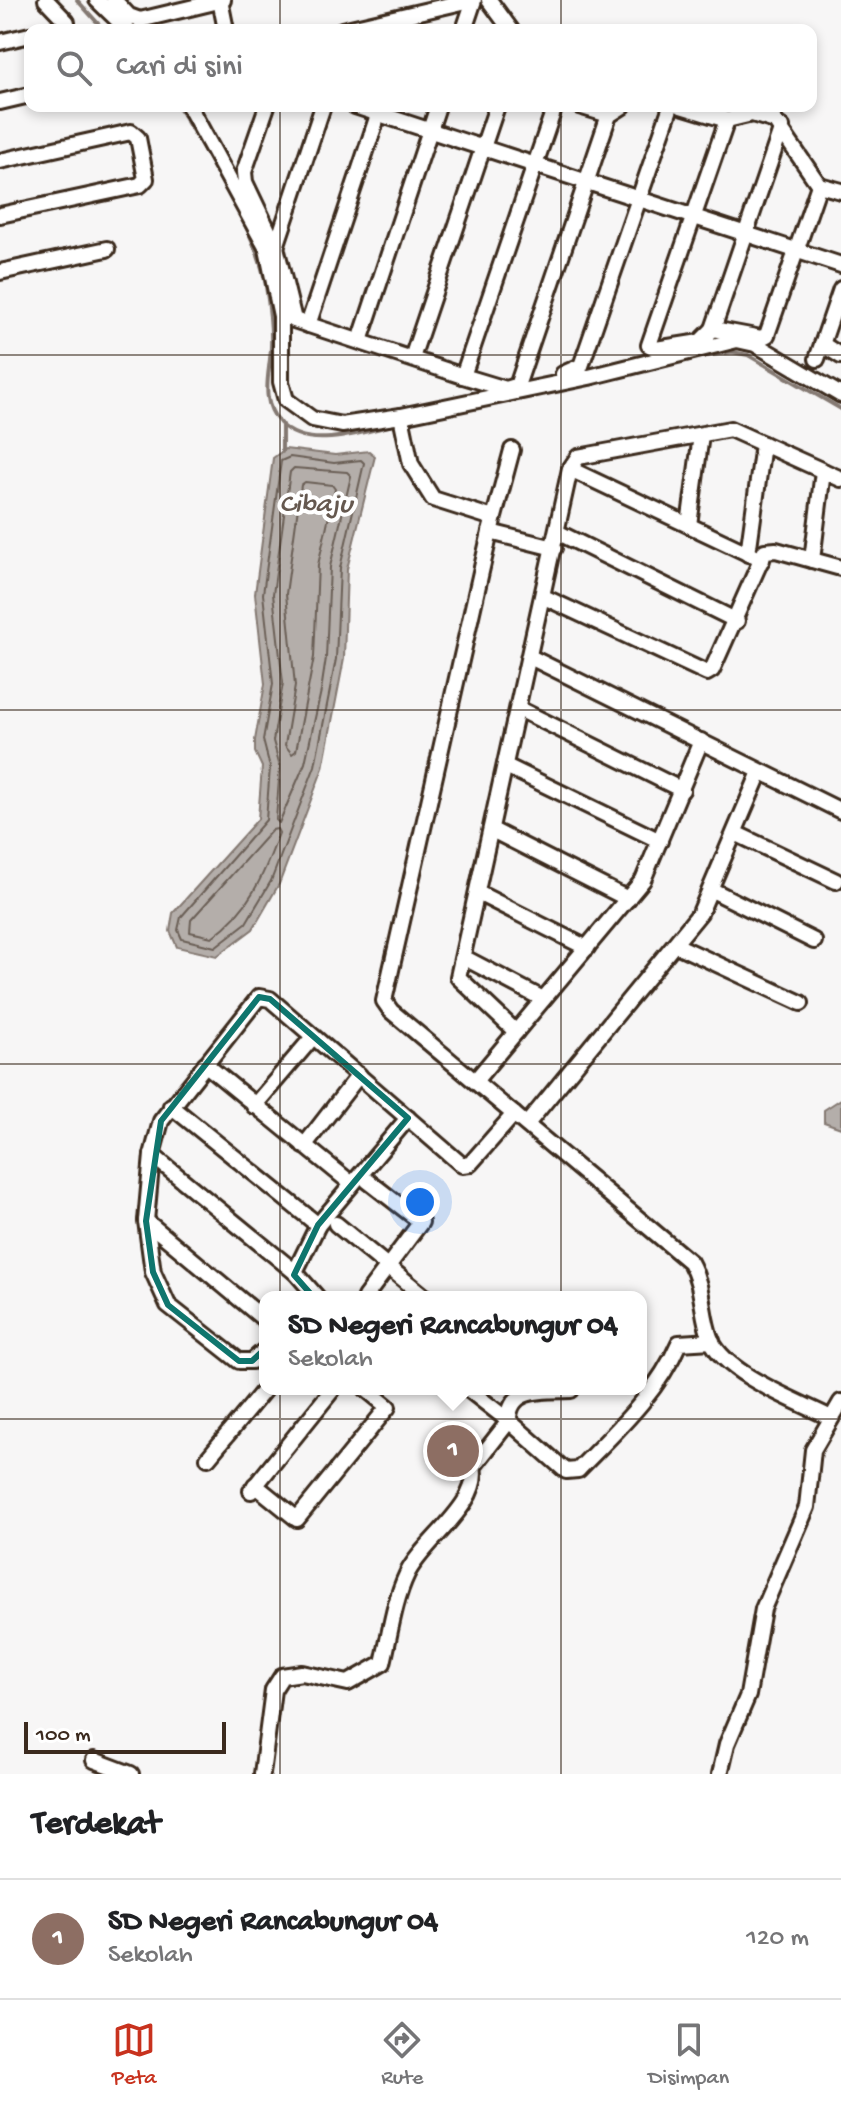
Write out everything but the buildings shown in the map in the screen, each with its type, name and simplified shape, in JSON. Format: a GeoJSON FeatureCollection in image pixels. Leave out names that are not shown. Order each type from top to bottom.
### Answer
{"type":"FeatureCollection","features":[{"type":"Feature","properties":{"kind":"street"},"geometry":{"type":"LineString","coordinates":[[46,0],[67,24]]}},
{"type":"Feature","properties":{"kind":"street"},"geometry":{"type":"LineString","coordinates":[[97,0],[122,24]]}},
{"type":"Feature","properties":{"kind":"street"},"geometry":{"type":"LineString","coordinates":[[114,0],[129,16],[140,20],[221,0],[225,24]]}},
{"type":"Feature","properties":{"kind":"street"},"geometry":{"type":"LineString","coordinates":[[409,23],[472,0]]}},
{"type":"Feature","properties":{"kind":"street"},"geometry":{"type":"LineString","coordinates":[[466,24],[472,0]]}},
{"type":"Feature","properties":{"kind":"street"},"geometry":{"type":"LineString","coordinates":[[489,0],[507,24]]}},
{"type":"Feature","properties":{"kind":"street"},"geometry":{"type":"LineString","coordinates":[[0,42],[24,36]]}},
{"type":"Feature","properties":{"kind":"street"},"geometry":{"type":"LineString","coordinates":[[0,102],[24,96]]}},
{"type":"Feature","properties":{"kind":"street"},"geometry":{"type":"LineString","coordinates":[[192,112],[267,249],[281,316],[281,382],[286,400],[312,419],[327,424],[401,416],[589,377],[737,340],[755,344],[841,395]]}},
{"type":"Feature","properties":{"kind":"street"},"geometry":{"type":"LineString","coordinates":[[265,112],[244,172],[245,182],[276,247],[294,320],[506,389],[581,366],[669,112]]}},
{"type":"Feature","properties":{"kind":"street"},"geometry":{"type":"LineString","coordinates":[[276,247],[321,112]]}},
{"type":"Feature","properties":{"kind":"street"},"geometry":{"type":"LineString","coordinates":[[308,325],[379,112]]}},
{"type":"Feature","properties":{"kind":"street"},"geometry":{"type":"LineString","coordinates":[[385,112],[482,149],[841,265]]}},
{"type":"Feature","properties":{"kind":"street"},"geometry":{"type":"LineString","coordinates":[[360,341],[436,112]]}},
{"type":"Feature","properties":{"kind":"street"},"geometry":{"type":"LineString","coordinates":[[412,358],[495,112]]}},
{"type":"Feature","properties":{"kind":"street"},"geometry":{"type":"LineString","coordinates":[[463,376],[553,112]]}},
{"type":"Feature","properties":{"kind":"street"},"geometry":{"type":"LineString","coordinates":[[599,112],[609,115]]}},
{"type":"Feature","properties":{"kind":"street"},"geometry":{"type":"LineString","coordinates":[[517,386],[609,115],[614,112]]}},
{"type":"Feature","properties":{"kind":"street"},"geometry":{"type":"LineString","coordinates":[[701,112],[727,120],[752,114],[775,121],[819,185],[841,191]]}},
{"type":"Feature","properties":{"kind":"street"},"geometry":{"type":"LineString","coordinates":[[727,120],[649,345],[656,349],[700,342],[713,329],[782,127]]}},
{"type":"Feature","properties":{"kind":"street"},"geometry":{"type":"LineString","coordinates":[[0,161],[131,132],[138,138],[146,179],[140,185],[0,215]]}},
{"type":"Feature","properties":{"kind":"street"},"geometry":{"type":"LineString","coordinates":[[713,329],[761,338],[767,335],[819,185]]}},
{"type":"Feature","properties":{"kind":"street"},"geometry":{"type":"LineString","coordinates":[[0,272],[107,249]]}},
{"type":"Feature","properties":{"kind":"street"},"geometry":{"type":"LineString","coordinates":[[841,289],[819,352],[841,356]]}},
{"type":"Feature","properties":{"kind":"street"},"geometry":{"type":"LineString","coordinates":[[401,416],[404,441],[417,476],[433,499],[554,548]]}},
{"type":"Feature","properties":{"kind":"street"},"geometry":{"type":"LineString","coordinates":[[516,1032],[458,977],[570,469],[578,457],[730,429],[841,479]]}},
{"type":"Feature","properties":{"kind":"street"},"geometry":{"type":"LineString","coordinates":[[689,525],[701,435]]}},
{"type":"Feature","properties":{"kind":"street"},"geometry":{"type":"LineString","coordinates":[[544,597],[707,673],[712,670],[737,621],[755,557],[763,444]]}},
{"type":"Feature","properties":{"kind":"street"},"geometry":{"type":"LineString","coordinates":[[512,450],[492,525],[384,1001],[391,1011],[690,1262],[699,1278],[712,1341],[725,1359],[744,1374],[831,1418]]}},
{"type":"Feature","properties":{"kind":"street"},"geometry":{"type":"LineString","coordinates":[[570,469],[755,557]]}},
{"type":"Feature","properties":{"kind":"street"},"geometry":{"type":"LineString","coordinates":[[812,560],[823,471]]}},
{"type":"Feature","properties":{"kind":"street"},"geometry":{"type":"LineString","coordinates":[[557,532],[737,621]]}},
{"type":"Feature","properties":{"kind":"street"},"geometry":{"type":"LineString","coordinates":[[755,557],[765,551],[776,550],[841,568]]}},
{"type":"Feature","properties":{"kind":"street"},"geometry":{"type":"LineString","coordinates":[[530,657],[841,811]]}},
{"type":"Feature","properties":{"kind":"street"},"geometry":{"type":"LineString","coordinates":[[519,709],[682,790]]}},
{"type":"Feature","properties":{"kind":"street"},"geometry":{"type":"LineString","coordinates":[[475,1081],[643,880],[701,741]]}},
{"type":"Feature","properties":{"kind":"street"},"geometry":{"type":"LineString","coordinates":[[506,766],[660,841]]}},
{"type":"Feature","properties":{"kind":"street"},"geometry":{"type":"LineString","coordinates":[[527,1124],[700,913],[760,772]]}},
{"type":"Feature","properties":{"kind":"street"},"geometry":{"type":"LineString","coordinates":[[492,830],[628,899]]}},
{"type":"Feature","properties":{"kind":"street"},"geometry":{"type":"LineString","coordinates":[[735,833],[836,881]]}},
{"type":"Feature","properties":{"kind":"street"},"geometry":{"type":"LineString","coordinates":[[712,890],[814,941]]}},
{"type":"Feature","properties":{"kind":"street"},"geometry":{"type":"LineString","coordinates":[[478,893],[587,948]]}},
{"type":"Feature","properties":{"kind":"street"},"geometry":{"type":"LineString","coordinates":[[676,945],[801,1003]]}},
{"type":"Feature","properties":{"kind":"street"},"geometry":{"type":"LineString","coordinates":[[463,957],[543,999]]}},
{"type":"Feature","properties":{"kind":"street"},"geometry":{"type":"LineString","coordinates":[[259,1355],[252,1361],[239,1361],[168,1305],[153,1272],[146,1221],[152,1155],[161,1121],[259,997],[270,999],[462,1165],[470,1164],[514,1114]]}},
{"type":"Feature","properties":{"kind":"street"},"geometry":{"type":"LineString","coordinates":[[254,1106],[313,1037]]}},
{"type":"Feature","properties":{"kind":"street"},"geometry":{"type":"LineString","coordinates":[[205,1064],[352,1184]]}},
{"type":"Feature","properties":{"kind":"street"},"geometry":{"type":"LineString","coordinates":[[304,1146],[359,1075]]}},
{"type":"Feature","properties":{"kind":"street"},"geometry":{"type":"LineString","coordinates":[[171,1106],[318,1225]]}},
{"type":"Feature","properties":{"kind":"street"},"geometry":{"type":"LineString","coordinates":[[295,1272],[318,1225],[408,1118]]}},
{"type":"Feature","properties":{"kind":"street"},"geometry":{"type":"LineString","coordinates":[[152,1155],[295,1272],[312,1291]]}},
{"type":"Feature","properties":{"kind":"street"},"geometry":{"type":"LineString","coordinates":[[368,1181],[421,1222],[369,1291]]}},
{"type":"Feature","properties":{"kind":"street"},"geometry":{"type":"LineString","coordinates":[[146,1221],[259,1315]]}},
{"type":"Feature","properties":{"kind":"street"},"geometry":{"type":"LineString","coordinates":[[336,1224],[418,1291]]}},
{"type":"Feature","properties":{"kind":"street"},"geometry":{"type":"LineString","coordinates":[[476,1395],[566,1471],[578,1470],[642,1404],[667,1370],[679,1343],[712,1341]]}},
{"type":"Feature","properties":{"kind":"street"},"geometry":{"type":"LineString","coordinates":[[208,1458],[260,1395]]}},
{"type":"Feature","properties":{"kind":"street"},"geometry":{"type":"LineString","coordinates":[[328,1395],[253,1488],[297,1519],[388,1407],[373,1395]]}},
{"type":"Feature","properties":{"kind":"street"},"geometry":{"type":"LineString","coordinates":[[262,1774],[273,1690],[282,1676],[302,1673],[348,1683],[383,1663],[408,1572],[466,1500],[476,1479],[473,1467],[509,1421],[509,1410],[517,1397],[522,1395]]}},
{"type":"Feature","properties":{"kind":"street"},"geometry":{"type":"LineString","coordinates":[[720,1774],[727,1744],[748,1695],[763,1609],[807,1507],[813,1450],[841,1402]]}},
{"type":"Feature","properties":{"kind":"street"},"geometry":{"type":"LineString","coordinates":[[94,1760],[131,1774]]}},
{"type":"Feature","properties":{"kind":"highlighted area"},"geometry":{"type":"Polygon","coordinates":[[[259,997],[270,999],[408,1118],[318,1225],[294,1275],[317,1301],[252,1361],[239,1361],[168,1305],[153,1272],[146,1221],[161,1121],[259,997]]]}},
{"type":"Feature","properties":{"kind":"water","name":"Cibaju"},"geometry":{"type":"Polygon","coordinates":[[[285,449],[335,455],[369,451],[375,456],[347,569],[344,659],[323,768],[279,884],[253,929],[217,956],[177,947],[170,931],[173,913],[258,819],[262,767],[255,752],[255,740],[265,684],[255,594],[273,458],[285,449]]]}},
{"type":"Feature","properties":{"kind":"water"},"geometry":{"type":"Polygon","coordinates":[[[841,1099],[841,1128],[824,1122],[824,1110],[841,1099]]]}},
{"type":"Feature","properties":{"kind":"waterway"},"geometry":{"type":"LineString","coordinates":[[77,0],[99,24]]}},
{"type":"Feature","properties":{"kind":"waterway"},"geometry":{"type":"LineString","coordinates":[[182,112],[230,194],[261,264],[270,316],[268,396],[280,423],[305,437],[321,438],[353,435],[397,424]]}},
{"type":"Feature","properties":{"kind":"waterway"},"geometry":{"type":"LineString","coordinates":[[699,357],[732,352],[748,355],[841,409]]}},
{"type":"Feature","properties":{"kind":"waterway"},"geometry":{"type":"LineString","coordinates":[[282,425],[282,452]]}},
{"type":"Feature","properties":{"kind":"place","name":"SD Negeri Rancabungur 04"},"geometry":{"type":"Point","coordinates":[453,1451]}}]}
